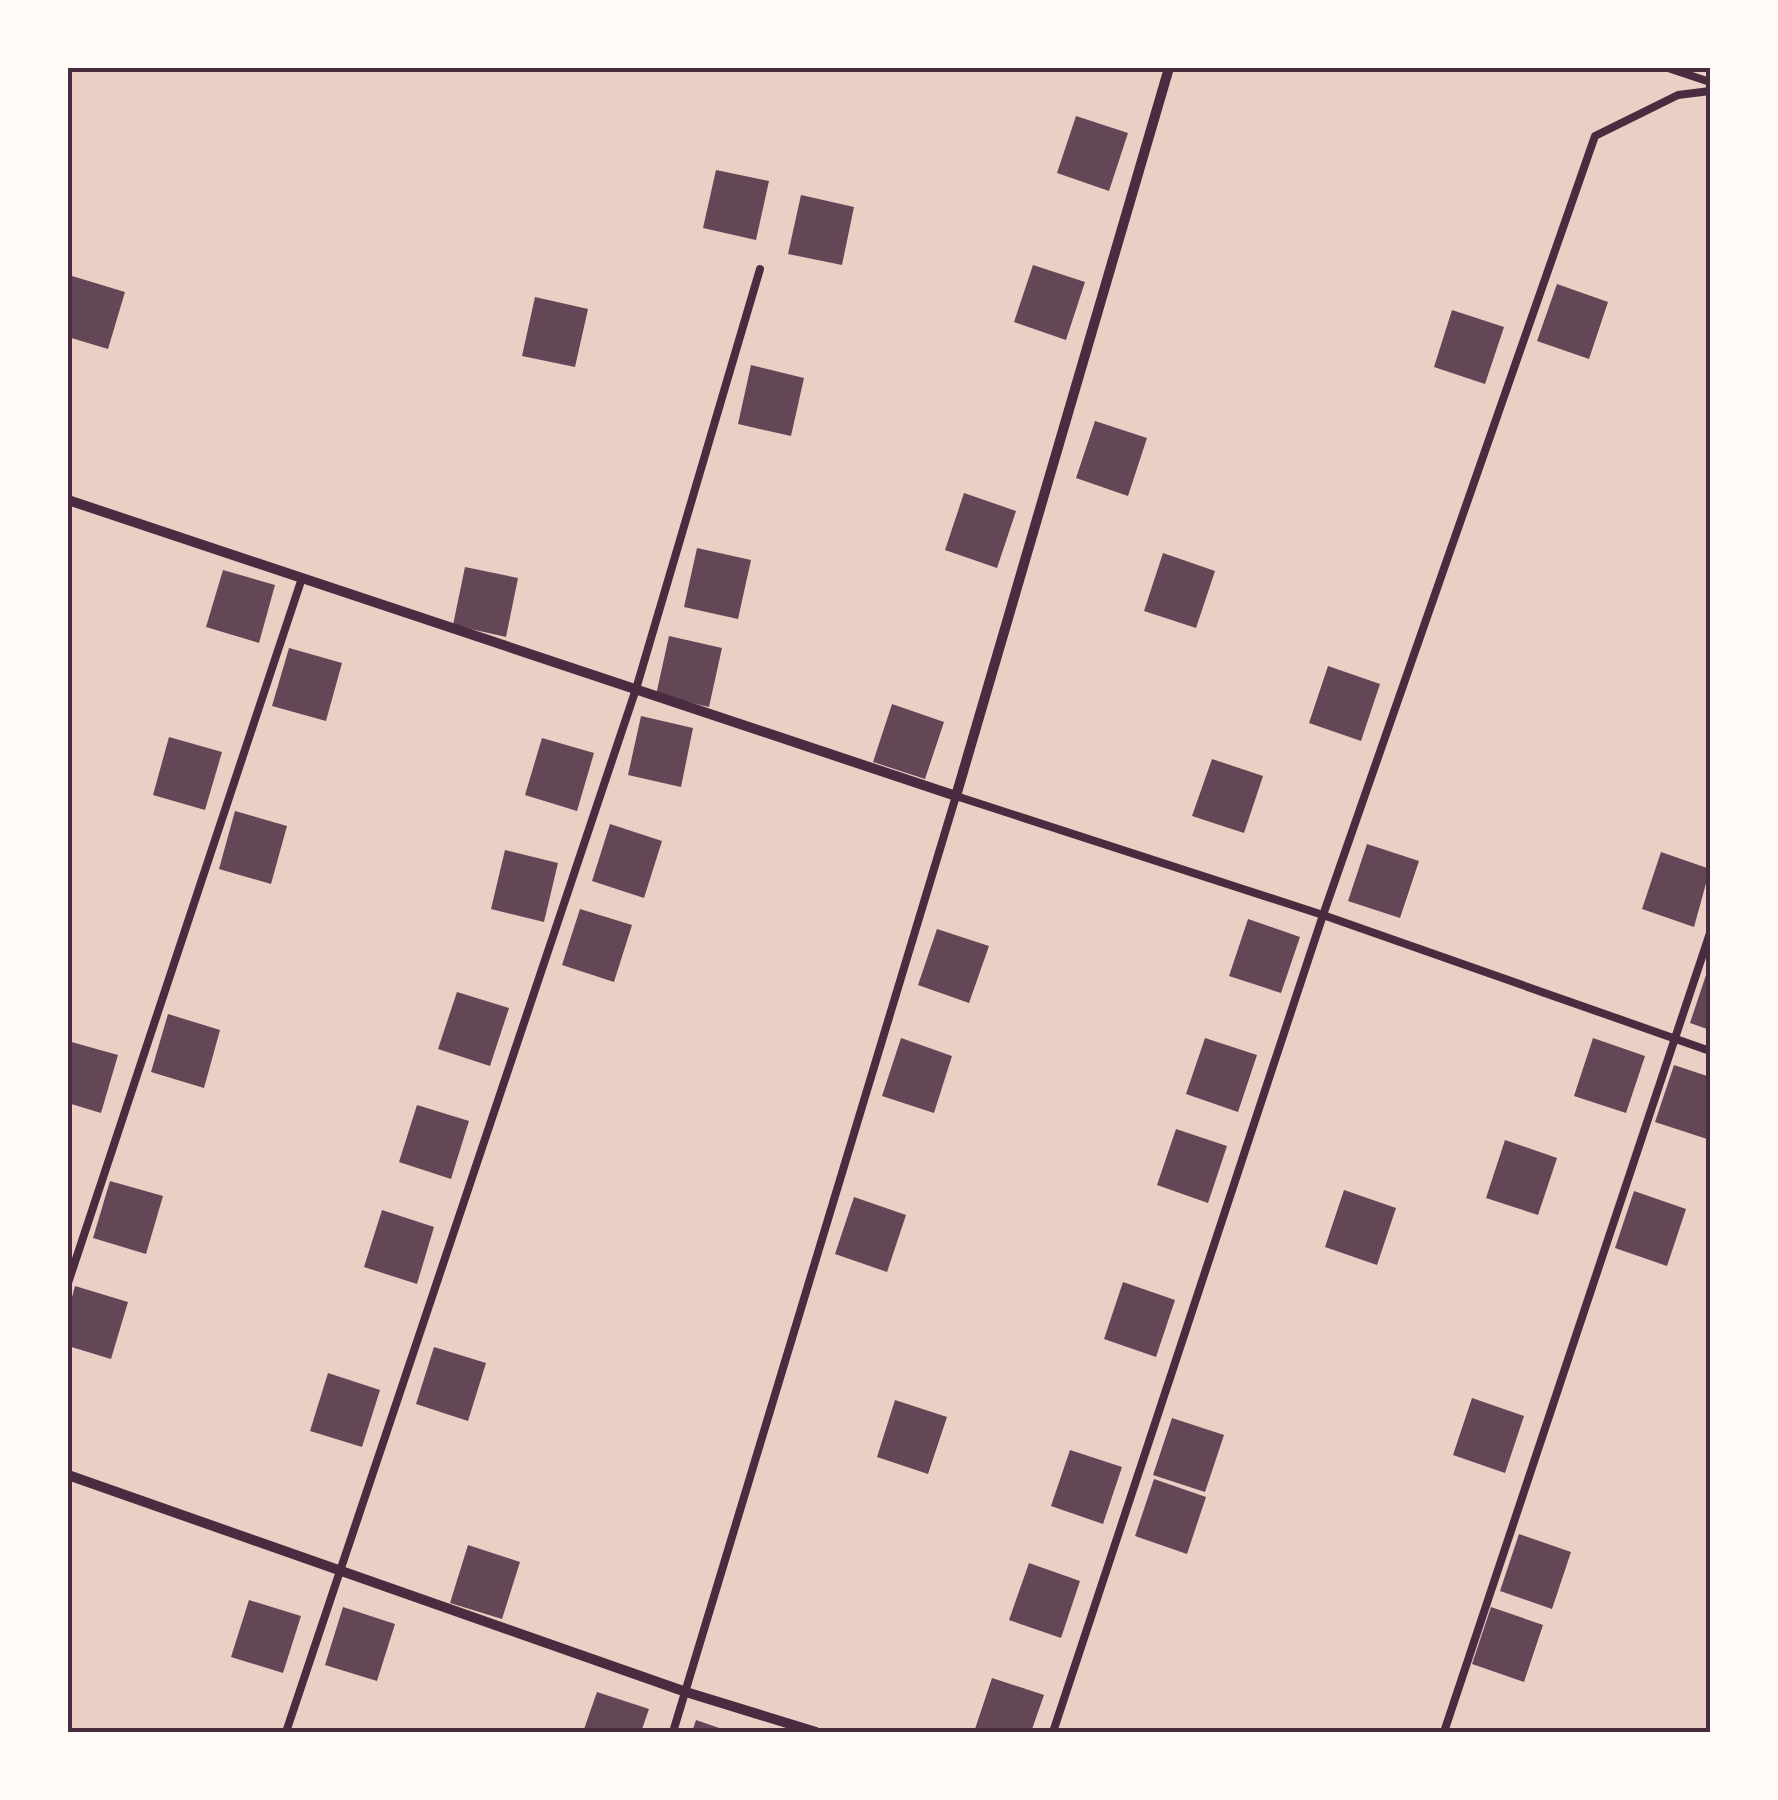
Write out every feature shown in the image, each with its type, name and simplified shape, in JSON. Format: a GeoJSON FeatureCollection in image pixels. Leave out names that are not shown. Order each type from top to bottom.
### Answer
{"type":"FeatureCollection","features":[{"type":"Feature","properties":{"kind":"street"},"geometry":{"type":"LineString","coordinates":[[68,500],[956,796],[1169,68]]}},
{"type":"Feature","properties":{"kind":"street"},"geometry":{"type":"LineString","coordinates":[[68,1475],[686,1692],[816,1732]]}},
{"type":"Feature","properties":{"kind":"lane"},"geometry":{"type":"LineString","coordinates":[[1668,68],[1710,82]]}},
{"type":"Feature","properties":{"kind":"lane"},"geometry":{"type":"LineString","coordinates":[[1053,1732],[1323,915],[1595,136],[1678,95],[1710,91]]}},
{"type":"Feature","properties":{"kind":"lane"},"geometry":{"type":"LineString","coordinates":[[286,1732],[636,689],[760,268]]}},
{"type":"Feature","properties":{"kind":"lane"},"geometry":{"type":"LineString","coordinates":[[68,1283],[302,578]]}},
{"type":"Feature","properties":{"kind":"lane"},"geometry":{"type":"LineString","coordinates":[[673,1732],[956,796],[1323,915],[1710,1052]]}},
{"type":"Feature","properties":{"kind":"lane"},"geometry":{"type":"LineString","coordinates":[[1444,1732],[1710,933]]}},
{"type":"Feature","properties":{"kind":"shaded area"},"geometry":{"type":"Polygon","coordinates":[[[68,68],[1710,68],[1710,1732],[68,1732],[68,68]]]}},
{"type":"Feature","properties":{"kind":"building"},"geometry":{"type":"Polygon","coordinates":[[[1076,116],[1128,133],[1109,191],[1057,173],[1076,116]]]}},
{"type":"Feature","properties":{"kind":"building"},"geometry":{"type":"Polygon","coordinates":[[[716,170],[769,181],[756,240],[703,228],[716,170]]]}},
{"type":"Feature","properties":{"kind":"building"},"geometry":{"type":"Polygon","coordinates":[[[801,195],[854,207],[842,265],[788,254],[801,195]]]}},
{"type":"Feature","properties":{"kind":"building"},"geometry":{"type":"Polygon","coordinates":[[[1033,265],[1085,282],[1066,340],[1014,322],[1033,265]]]}},
{"type":"Feature","properties":{"kind":"building"},"geometry":{"type":"Polygon","coordinates":[[[72,276],[125,292],[108,349],[68,337],[72,276]]]}},
{"type":"Feature","properties":{"kind":"building"},"geometry":{"type":"Polygon","coordinates":[[[1557,284],[1608,302],[1589,359],[1537,341],[1557,284]]]}},
{"type":"Feature","properties":{"kind":"building"},"geometry":{"type":"Polygon","coordinates":[[[535,297],[588,309],[575,367],[522,356],[535,297]]]}},
{"type":"Feature","properties":{"kind":"building"},"geometry":{"type":"Polygon","coordinates":[[[1452,310],[1504,327],[1485,384],[1434,367],[1452,310]]]}},
{"type":"Feature","properties":{"kind":"building"},"geometry":{"type":"Polygon","coordinates":[[[751,365],[804,378],[791,436],[738,424],[751,365]]]}},
{"type":"Feature","properties":{"kind":"building"},"geometry":{"type":"Polygon","coordinates":[[[1095,421],[1147,438],[1128,496],[1076,478],[1095,421]]]}},
{"type":"Feature","properties":{"kind":"building"},"geometry":{"type":"Polygon","coordinates":[[[964,493],[1016,511],[997,568],[945,550],[964,493]]]}},
{"type":"Feature","properties":{"kind":"building"},"geometry":{"type":"Polygon","coordinates":[[[697,548],[751,560],[738,619],[684,607],[697,548]]]}},
{"type":"Feature","properties":{"kind":"building"},"geometry":{"type":"Polygon","coordinates":[[[1163,553],[1215,571],[1196,628],[1144,611],[1163,553]]]}},
{"type":"Feature","properties":{"kind":"building"},"geometry":{"type":"Polygon","coordinates":[[[465,567],[518,578],[506,637],[453,625],[465,567]]]}},
{"type":"Feature","properties":{"kind":"building"},"geometry":{"type":"Polygon","coordinates":[[[223,570],[275,585],[259,643],[206,627],[223,570]]]}},
{"type":"Feature","properties":{"kind":"building"},"geometry":{"type":"Polygon","coordinates":[[[669,636],[722,648],[709,707],[656,695],[669,636]]]}},
{"type":"Feature","properties":{"kind":"building"},"geometry":{"type":"Polygon","coordinates":[[[289,648],[342,663],[326,721],[272,706],[289,648]]]}},
{"type":"Feature","properties":{"kind":"building"},"geometry":{"type":"Polygon","coordinates":[[[1328,666],[1380,684],[1361,741],[1309,723],[1328,666]]]}},
{"type":"Feature","properties":{"kind":"building"},"geometry":{"type":"Polygon","coordinates":[[[892,704],[944,722],[925,779],[873,762],[892,704]]]}},
{"type":"Feature","properties":{"kind":"building"},"geometry":{"type":"Polygon","coordinates":[[[641,716],[693,728],[681,787],[628,775],[641,716]]]}},
{"type":"Feature","properties":{"kind":"building"},"geometry":{"type":"Polygon","coordinates":[[[169,737],[222,752],[205,810],[153,795],[169,737]]]}},
{"type":"Feature","properties":{"kind":"building"},"geometry":{"type":"Polygon","coordinates":[[[542,738],[594,753],[577,811],[525,795],[542,738]]]}},
{"type":"Feature","properties":{"kind":"building"},"geometry":{"type":"Polygon","coordinates":[[[1212,759],[1263,776],[1244,833],[1192,816],[1212,759]]]}},
{"type":"Feature","properties":{"kind":"building"},"geometry":{"type":"Polygon","coordinates":[[[235,811],[287,826],[271,884],[219,869],[235,811]]]}},
{"type":"Feature","properties":{"kind":"building"},"geometry":{"type":"Polygon","coordinates":[[[610,824],[662,841],[644,898],[592,881],[610,824]]]}},
{"type":"Feature","properties":{"kind":"building"},"geometry":{"type":"Polygon","coordinates":[[[1367,844],[1419,861],[1400,918],[1348,901],[1367,844]]]}},
{"type":"Feature","properties":{"kind":"building"},"geometry":{"type":"Polygon","coordinates":[[[505,850],[558,863],[544,922],[491,909],[505,850]]]}},
{"type":"Feature","properties":{"kind":"building"},"geometry":{"type":"Polygon","coordinates":[[[1661,852],[1710,869],[1694,927],[1642,909],[1661,852]]]}},
{"type":"Feature","properties":{"kind":"building"},"geometry":{"type":"Polygon","coordinates":[[[580,909],[632,925],[614,982],[562,965],[580,909]]]}},
{"type":"Feature","properties":{"kind":"building"},"geometry":{"type":"Polygon","coordinates":[[[1248,919],[1300,937],[1281,993],[1229,976],[1248,919]]]}},
{"type":"Feature","properties":{"kind":"building"},"geometry":{"type":"Polygon","coordinates":[[[937,929],[989,946],[969,1003],[918,985],[937,929]]]}},
{"type":"Feature","properties":{"kind":"building"},"geometry":{"type":"Polygon","coordinates":[[[1710,963],[1710,1030],[1690,1023],[1710,963]]]}},
{"type":"Feature","properties":{"kind":"building"},"geometry":{"type":"Polygon","coordinates":[[[457,992],[509,1008],[490,1066],[438,1049],[457,992]]]}},
{"type":"Feature","properties":{"kind":"building"},"geometry":{"type":"Polygon","coordinates":[[[168,1014],[220,1030],[204,1088],[151,1072],[168,1014]]]}},
{"type":"Feature","properties":{"kind":"building"},"geometry":{"type":"Polygon","coordinates":[[[901,1038],[952,1056],[934,1113],[882,1096],[901,1038]]]}},
{"type":"Feature","properties":{"kind":"building"},"geometry":{"type":"Polygon","coordinates":[[[1205,1038],[1257,1055],[1238,1112],[1186,1094],[1205,1038]]]}},
{"type":"Feature","properties":{"kind":"building"},"geometry":{"type":"Polygon","coordinates":[[[1593,1038],[1645,1056],[1626,1113],[1574,1096],[1593,1038]]]}},
{"type":"Feature","properties":{"kind":"building"},"geometry":{"type":"Polygon","coordinates":[[[68,1041],[118,1055],[101,1113],[68,1103],[68,1041]]]}},
{"type":"Feature","properties":{"kind":"building"},"geometry":{"type":"Polygon","coordinates":[[[1674,1065],[1710,1077],[1707,1139],[1655,1122],[1674,1065]]]}},
{"type":"Feature","properties":{"kind":"building"},"geometry":{"type":"Polygon","coordinates":[[[417,1105],[469,1121],[451,1179],[399,1162],[417,1105]]]}},
{"type":"Feature","properties":{"kind":"building"},"geometry":{"type":"Polygon","coordinates":[[[1176,1129],[1227,1146],[1208,1203],[1157,1185],[1176,1129]]]}},
{"type":"Feature","properties":{"kind":"building"},"geometry":{"type":"Polygon","coordinates":[[[1505,1140],[1557,1158],[1538,1215],[1486,1198],[1505,1140]]]}},
{"type":"Feature","properties":{"kind":"building"},"geometry":{"type":"Polygon","coordinates":[[[110,1181],[163,1196],[146,1254],[93,1238],[110,1181]]]}},
{"type":"Feature","properties":{"kind":"building"},"geometry":{"type":"Polygon","coordinates":[[[1344,1190],[1396,1208],[1377,1265],[1325,1247],[1344,1190]]]}},
{"type":"Feature","properties":{"kind":"building"},"geometry":{"type":"Polygon","coordinates":[[[1634,1191],[1686,1209],[1667,1266],[1615,1248],[1634,1191]]]}},
{"type":"Feature","properties":{"kind":"building"},"geometry":{"type":"Polygon","coordinates":[[[854,1197],[906,1215],[887,1272],[835,1254],[854,1197]]]}},
{"type":"Feature","properties":{"kind":"building"},"geometry":{"type":"Polygon","coordinates":[[[382,1210],[434,1227],[417,1284],[364,1267],[382,1210]]]}},
{"type":"Feature","properties":{"kind":"building"},"geometry":{"type":"Polygon","coordinates":[[[1123,1282],[1175,1300],[1156,1357],[1104,1339],[1123,1282]]]}},
{"type":"Feature","properties":{"kind":"building"},"geometry":{"type":"Polygon","coordinates":[[[75,1286],[128,1302],[111,1359],[68,1346],[68,1312],[75,1286]]]}},
{"type":"Feature","properties":{"kind":"building"},"geometry":{"type":"Polygon","coordinates":[[[434,1347],[486,1363],[468,1421],[416,1404],[434,1347]]]}},
{"type":"Feature","properties":{"kind":"building"},"geometry":{"type":"Polygon","coordinates":[[[328,1373],[380,1390],[362,1447],[310,1431],[328,1373]]]}},
{"type":"Feature","properties":{"kind":"building"},"geometry":{"type":"Polygon","coordinates":[[[1472,1398],[1524,1416],[1505,1473],[1453,1455],[1472,1398]]]}},
{"type":"Feature","properties":{"kind":"building"},"geometry":{"type":"Polygon","coordinates":[[[895,1400],[947,1417],[928,1474],[877,1457],[895,1400]]]}},
{"type":"Feature","properties":{"kind":"building"},"geometry":{"type":"Polygon","coordinates":[[[1172,1418],[1224,1435],[1205,1492],[1153,1475],[1172,1418]]]}},
{"type":"Feature","properties":{"kind":"building"},"geometry":{"type":"Polygon","coordinates":[[[1070,1450],[1122,1467],[1103,1524],[1051,1506],[1070,1450]]]}},
{"type":"Feature","properties":{"kind":"building"},"geometry":{"type":"Polygon","coordinates":[[[1154,1479],[1206,1497],[1187,1554],[1135,1536],[1154,1479]]]}},
{"type":"Feature","properties":{"kind":"building"},"geometry":{"type":"Polygon","coordinates":[[[1519,1534],[1571,1552],[1552,1609],[1500,1591],[1519,1534]]]}},
{"type":"Feature","properties":{"kind":"building"},"geometry":{"type":"Polygon","coordinates":[[[468,1545],[520,1562],[502,1619],[450,1603],[468,1545]]]}},
{"type":"Feature","properties":{"kind":"building"},"geometry":{"type":"Polygon","coordinates":[[[1029,1563],[1080,1581],[1061,1638],[1009,1620],[1029,1563]]]}},
{"type":"Feature","properties":{"kind":"building"},"geometry":{"type":"Polygon","coordinates":[[[249,1600],[301,1616],[283,1673],[231,1657],[249,1600]]]}},
{"type":"Feature","properties":{"kind":"building"},"geometry":{"type":"Polygon","coordinates":[[[343,1607],[395,1624],[377,1681],[325,1665],[343,1607]]]}},
{"type":"Feature","properties":{"kind":"building"},"geometry":{"type":"Polygon","coordinates":[[[1491,1607],[1543,1625],[1524,1682],[1472,1664],[1491,1607]]]}},
{"type":"Feature","properties":{"kind":"building"},"geometry":{"type":"Polygon","coordinates":[[[992,1678],[1044,1695],[1031,1732],[974,1732],[992,1678]]]}},
{"type":"Feature","properties":{"kind":"building"},"geometry":{"type":"Polygon","coordinates":[[[597,1692],[649,1709],[641,1732],[583,1732],[597,1692]]]}},
{"type":"Feature","properties":{"kind":"building"},"geometry":{"type":"Polygon","coordinates":[[[696,1720],[731,1732],[692,1732],[696,1720]]]}}]}
